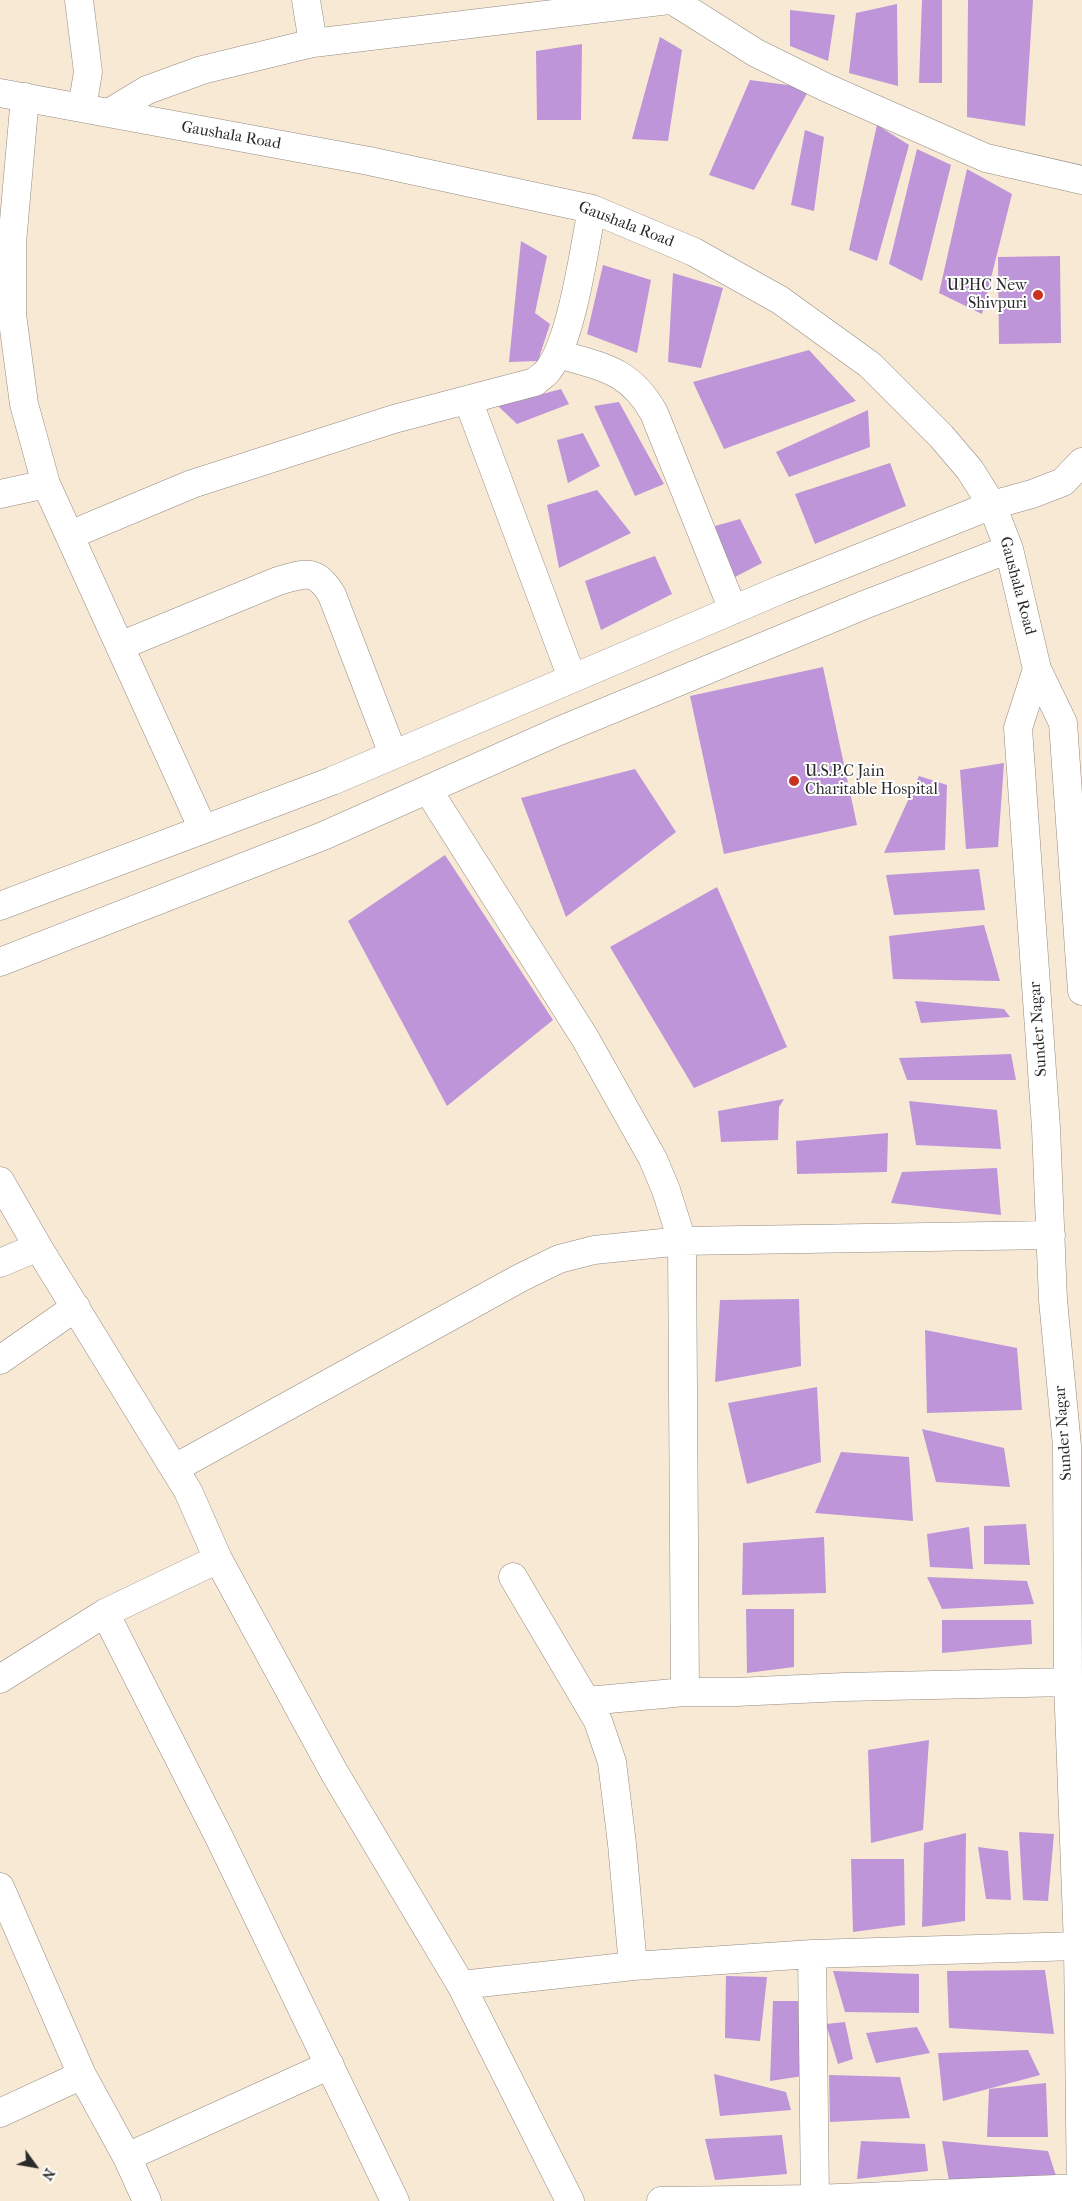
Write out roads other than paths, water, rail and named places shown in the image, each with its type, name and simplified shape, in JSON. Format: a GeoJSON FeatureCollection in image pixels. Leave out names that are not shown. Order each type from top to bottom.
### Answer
{"type":"FeatureCollection","features":[{"type":"Feature","properties":{"kind":"street"},"geometry":{"type":"LineString","coordinates":[[79,0],[88,72],[82,108]]}},
{"type":"Feature","properties":{"kind":"street"},"geometry":{"type":"LineString","coordinates":[[306,0],[313,43]]}},
{"type":"Feature","properties":{"kind":"street"},"geometry":{"type":"LineString","coordinates":[[109,113],[147,90],[202,70],[313,43],[495,10],[671,0],[756,53],[825,87],[986,158],[1082,180]]}},
{"type":"Feature","properties":{"kind":"street"},"geometry":{"type":"LineString","coordinates":[[13,95],[12,314],[24,404],[46,484],[204,829]]}},
{"type":"Feature","properties":{"kind":"street","name":"Gaushala Road"},"geometry":{"type":"LineString","coordinates":[[13,95],[369,161],[592,209],[694,252],[772,295],[870,365],[941,436],[970,470],[992,505],[1010,549],[1037,669],[1063,723],[1078,878],[1082,991]]}},
{"type":"Feature","properties":{"kind":"street"},"geometry":{"type":"LineString","coordinates":[[70,535],[192,484],[394,419],[535,382],[548,371],[558,354],[569,317],[592,209]]}},
{"type":"Feature","properties":{"kind":"street"},"geometry":{"type":"LineString","coordinates":[[558,354],[602,367],[630,381],[644,395],[654,413],[733,610]]}},
{"type":"Feature","properties":{"kind":"street"},"geometry":{"type":"LineString","coordinates":[[468,400],[572,678]]}},
{"type":"Feature","properties":{"kind":"street"},"geometry":{"type":"LineString","coordinates":[[0,906],[332,781],[733,610],[992,505],[1032,494],[1063,482],[1082,464]]}},
{"type":"Feature","properties":{"kind":"street"},"geometry":{"type":"LineString","coordinates":[[0,494],[46,484]]}},
{"type":"Feature","properties":{"kind":"street"},"geometry":{"type":"LineString","coordinates":[[0,962],[323,836],[559,732],[864,605],[1010,549]]}},
{"type":"Feature","properties":{"kind":"street"},"geometry":{"type":"LineString","coordinates":[[120,646],[278,581],[302,574],[313,575],[324,582],[332,595],[393,754]]}},
{"type":"Feature","properties":{"kind":"street","name":"Sunder Nagar"},"geometry":{"type":"LineString","coordinates":[[1037,669],[1018,728],[1045,1119],[1053,1300],[1067,1446],[1068,1682],[1079,1845],[1078,1946],[1081,2195]]}},
{"type":"Feature","properties":{"kind":"street"},"geometry":{"type":"LineString","coordinates":[[428,790],[585,1038],[653,1159],[666,1190],[682,1242],[685,1692]]}},
{"type":"Feature","properties":{"kind":"street"},"geometry":{"type":"LineString","coordinates":[[0,1181],[38,1247],[175,1468],[188,1492],[218,1559],[334,1772],[461,1985],[570,2201]]}},
{"type":"Feature","properties":{"kind":"street"},"geometry":{"type":"LineString","coordinates":[[175,1468],[520,1278],[558,1259],[594,1250],[682,1242],[1050,1235]]}},
{"type":"Feature","properties":{"kind":"street"},"geometry":{"type":"LineString","coordinates":[[0,1263],[38,1247]]}},
{"type":"Feature","properties":{"kind":"street"},"geometry":{"type":"LineString","coordinates":[[0,1360],[76,1307]]}},
{"type":"Feature","properties":{"kind":"street"},"geometry":{"type":"LineString","coordinates":[[0,1679],[105,1613],[218,1559]]}},
{"type":"Feature","properties":{"kind":"street"},"geometry":{"type":"LineString","coordinates":[[513,1576],[598,1721],[612,1762],[622,1844],[633,1966]]}},
{"type":"Feature","properties":{"kind":"street"},"geometry":{"type":"LineString","coordinates":[[105,1613],[224,1846],[395,2201]]}},
{"type":"Feature","properties":{"kind":"street"},"geometry":{"type":"LineString","coordinates":[[587,1701],[685,1692],[1068,1682]]}},
{"type":"Feature","properties":{"kind":"street"},"geometry":{"type":"LineString","coordinates":[[0,1887],[82,2076],[127,2157],[147,2201]]}},
{"type":"Feature","properties":{"kind":"street"},"geometry":{"type":"LineString","coordinates":[[461,1985],[633,1966],[812,1954],[1078,1946]]}},
{"type":"Feature","properties":{"kind":"street"},"geometry":{"type":"LineString","coordinates":[[812,1954],[815,2199]]}},
{"type":"Feature","properties":{"kind":"street"},"geometry":{"type":"LineString","coordinates":[[127,2157],[330,2065]]}},
{"type":"Feature","properties":{"kind":"street"},"geometry":{"type":"LineString","coordinates":[[0,2113],[82,2076]]}},
{"type":"Feature","properties":{"kind":"street"},"geometry":{"type":"LineString","coordinates":[[661,2201],[1081,2195]]}},
{"type":"Feature","properties":{"kind":"place","name":"UPHC New Shivpuri"},"geometry":{"type":"Point","coordinates":[1038,295]}},
{"type":"Feature","properties":{"kind":"place","name":"U.S.P.C Jain Charitable Hospital"},"geometry":{"type":"Point","coordinates":[794,781]}}]}
